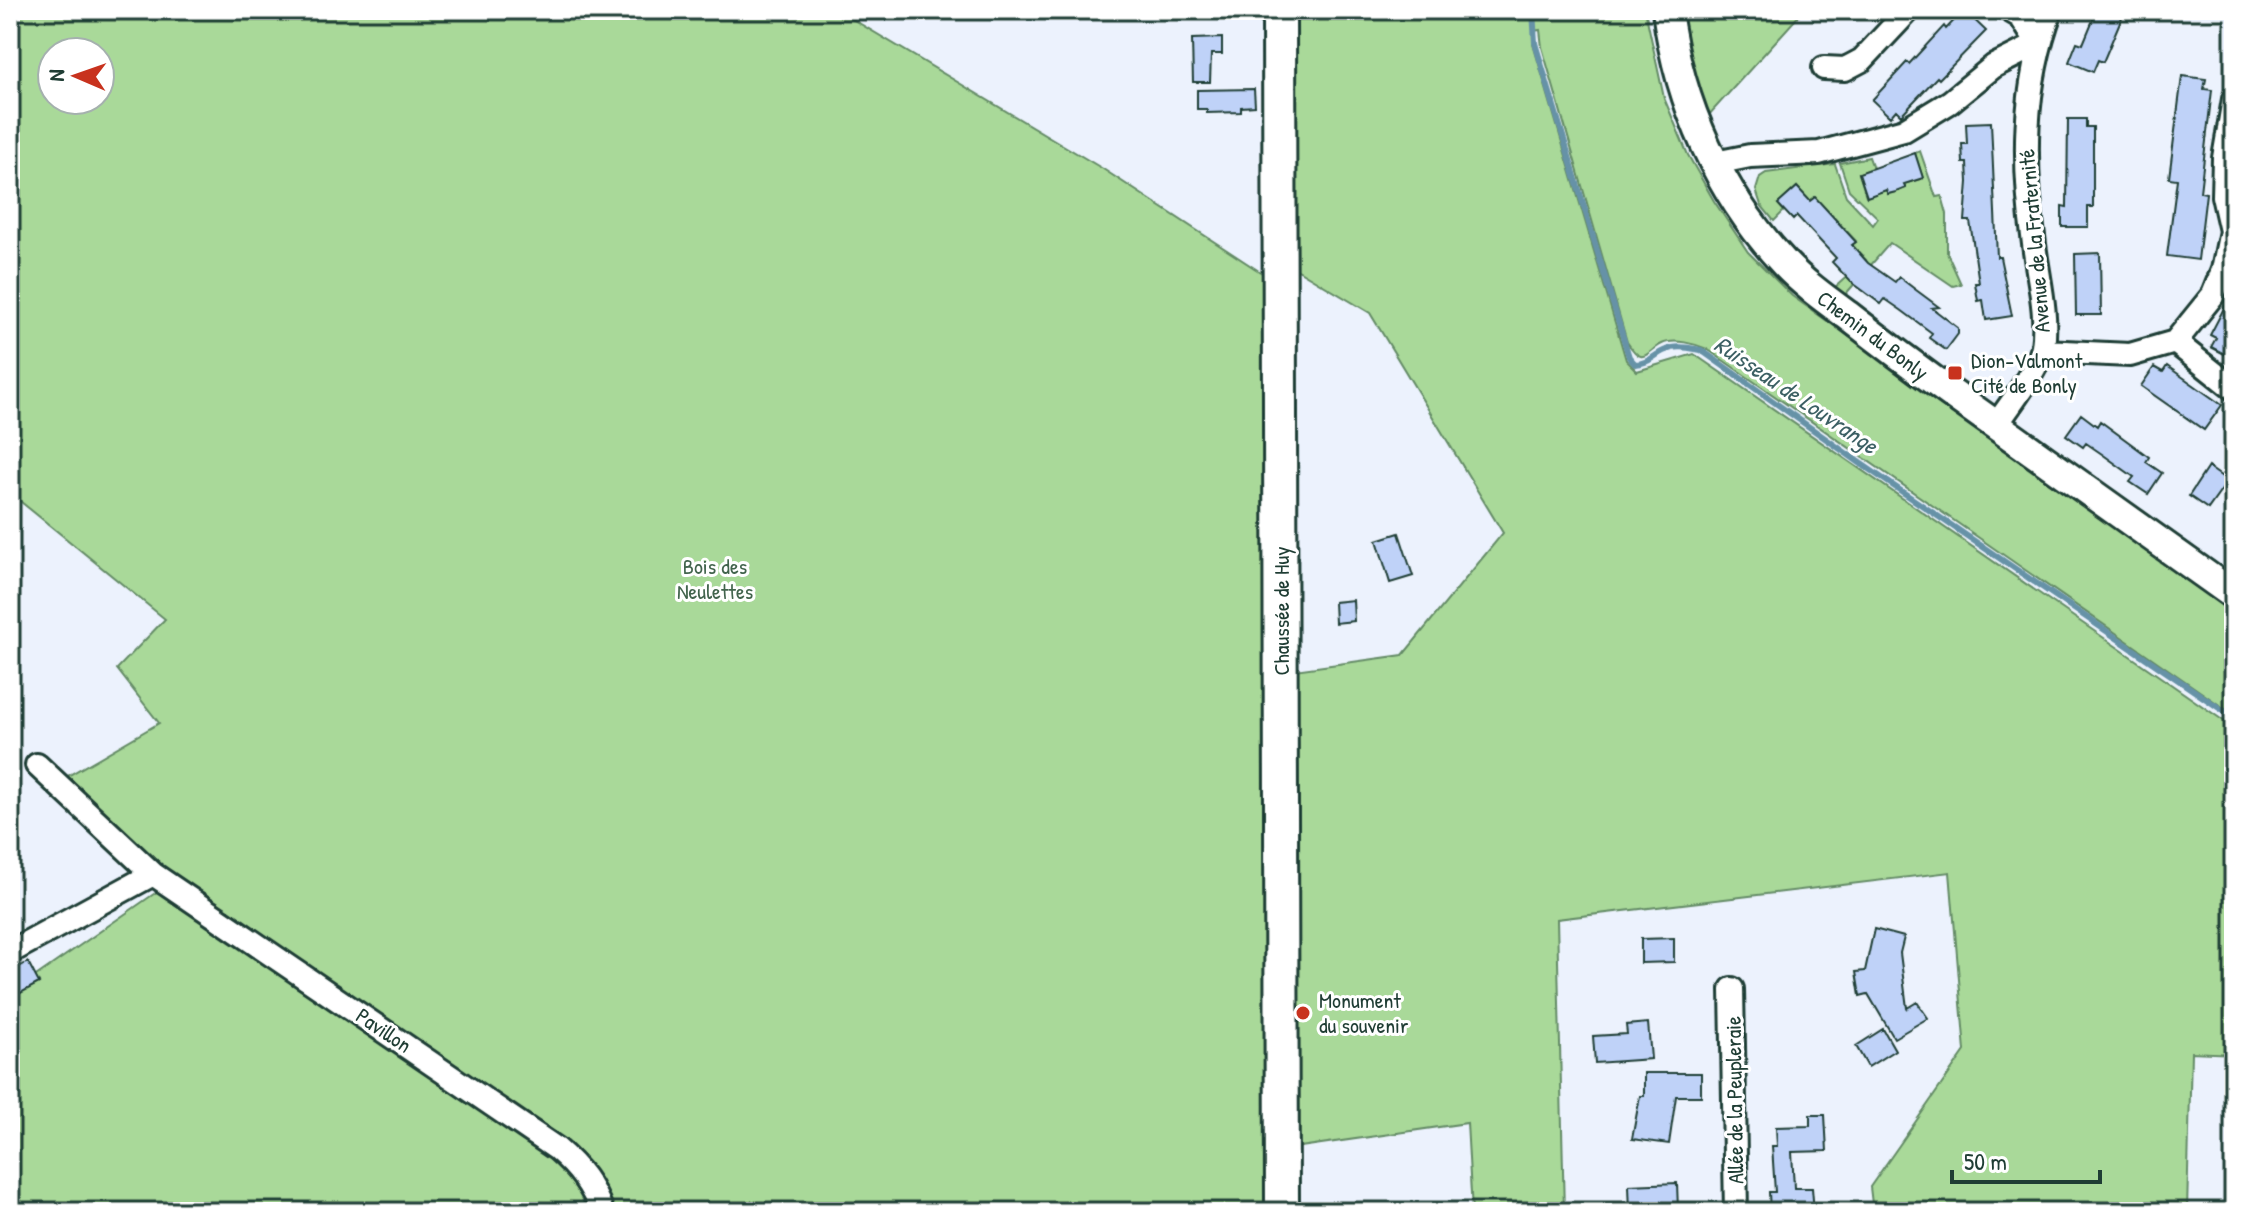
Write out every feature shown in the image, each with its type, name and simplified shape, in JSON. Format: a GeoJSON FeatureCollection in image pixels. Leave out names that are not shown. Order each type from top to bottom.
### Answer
{"type":"FeatureCollection","features":[{"type":"Feature","properties":{"kind":"main road","name":"Chaussée de Huy"},"geometry":{"type":"LineString","coordinates":[[1279,10],[1282,1212]]}},
{"type":"Feature","properties":{"kind":"street","name":"Chemin du Bonly"},"geometry":{"type":"LineString","coordinates":[[1667,10],[1678,71],[1692,113],[1715,163],[1746,214],[1784,263],[1807,285],[1996,425],[2234,595]]}},
{"type":"Feature","properties":{"kind":"street"},"geometry":{"type":"LineString","coordinates":[[1824,68],[1845,69],[1862,60],[1909,10]]}},
{"type":"Feature","properties":{"kind":"street"},"geometry":{"type":"LineString","coordinates":[[1715,163],[1750,156],[1819,153],[1904,130],[1950,102],[1994,66],[2038,44],[2021,17],[2009,10]]}},
{"type":"Feature","properties":{"kind":"street","name":"Avenue de la Fraternité"},"geometry":{"type":"LineString","coordinates":[[1996,425],[2043,351],[2044,311],[2025,155],[2038,44],[2051,10]]}},
{"type":"Feature","properties":{"kind":"street"},"geometry":{"type":"LineString","coordinates":[[2043,351],[2130,355],[2175,342],[2213,295],[2233,231],[2223,196],[2224,158],[2234,99]]}},
{"type":"Feature","properties":{"kind":"street"},"geometry":{"type":"LineString","coordinates":[[2175,342],[2234,389]]}},
{"type":"Feature","properties":{"kind":"street","name":"Pavillon"},"geometry":{"type":"LineString","coordinates":[[37,765],[153,874],[557,1149],[580,1169],[601,1208]]}},
{"type":"Feature","properties":{"kind":"street"},"geometry":{"type":"LineString","coordinates":[[10,952],[153,874]]}},
{"type":"Feature","properties":{"kind":"street","name":"Allée de la Peupleraie"},"geometry":{"type":"LineString","coordinates":[[1732,989],[1736,1212]]}},
{"type":"Feature","properties":{"kind":"green space","name":"Bois des Neulettes"},"geometry":{"type":"Polygon","coordinates":[[[10,10],[837,10],[1103,169],[1265,275],[1268,1212],[10,1212],[10,994],[174,880],[61,780],[159,723],[117,669],[165,619],[10,493],[10,10]]]}},
{"type":"Feature","properties":{"kind":"green space"},"geometry":{"type":"Polygon","coordinates":[[[1293,10],[1645,10],[1664,98],[1688,155],[1748,252],[1792,296],[2234,610],[2234,715],[1707,349],[1673,342],[1662,344],[1644,356],[1637,354],[1627,342],[1542,47],[1540,30],[1533,31],[1533,44],[1626,360],[1637,371],[1694,354],[2234,728],[2234,1054],[2191,1052],[2187,1212],[1873,1212],[1870,1187],[1965,1051],[1950,872],[1557,919],[1564,1212],[1472,1212],[1467,1123],[1293,1148],[1294,670],[1403,655],[1503,533],[1370,313],[1293,267],[1293,10]]]}},
{"type":"Feature","properties":{"kind":"green space"},"geometry":{"type":"Polygon","coordinates":[[[1682,10],[1804,10],[1708,116],[1695,77],[1682,10]]]}},
{"type":"Feature","properties":{"kind":"green space"},"geometry":{"type":"Polygon","coordinates":[[[1920,151],[1936,197],[1942,196],[1947,214],[1947,253],[1961,284],[1953,286],[1890,243],[1844,296],[1834,288],[1866,260],[1852,245],[1856,241],[1815,197],[1810,201],[1797,187],[1778,204],[1784,211],[1774,221],[1761,205],[1756,190],[1760,177],[1766,173],[1835,164],[1846,196],[1873,225],[1878,218],[1849,190],[1840,163],[1869,157],[1873,168],[1859,173],[1866,196],[1886,190],[1888,194],[1905,188],[1904,184],[1923,178],[1915,153],[1920,151]]]}},
{"type":"Feature","properties":{"kind":"building"},"geometry":{"type":"Polygon","coordinates":[[[1964,10],[1986,31],[1901,115],[1896,110],[1890,117],[1872,100],[1907,62],[1909,64],[1944,26],[1946,29],[1964,10]]]}},
{"type":"Feature","properties":{"kind":"building"},"geometry":{"type":"Polygon","coordinates":[[[2097,10],[2125,10],[2103,62],[2098,60],[2093,72],[2069,62],[2077,42],[2083,44],[2097,10]]]}},
{"type":"Feature","properties":{"kind":"building"},"geometry":{"type":"Polygon","coordinates":[[[1222,38],[1222,54],[1211,54],[1210,82],[1193,82],[1192,39],[1222,38]]]}},
{"type":"Feature","properties":{"kind":"building"},"geometry":{"type":"Polygon","coordinates":[[[2182,76],[2206,79],[2204,89],[2212,90],[2200,192],[2206,193],[2198,260],[2167,256],[2177,179],[2169,178],[2182,76]]]}},
{"type":"Feature","properties":{"kind":"building"},"geometry":{"type":"Polygon","coordinates":[[[1254,89],[1255,106],[1241,107],[1241,112],[1207,113],[1207,109],[1197,109],[1197,90],[1254,89]]]}},
{"type":"Feature","properties":{"kind":"building"},"geometry":{"type":"Polygon","coordinates":[[[2068,119],[2086,119],[2086,127],[2093,127],[2093,207],[2088,207],[2088,227],[2062,227],[2062,206],[2067,207],[2068,119]]]}},
{"type":"Feature","properties":{"kind":"building"},"geometry":{"type":"Polygon","coordinates":[[[1991,122],[1997,257],[2000,257],[2012,316],[1986,320],[1983,300],[1978,301],[1975,283],[1979,283],[1970,221],[1965,221],[1968,182],[1962,144],[1967,144],[1966,123],[1991,122]]]}},
{"type":"Feature","properties":{"kind":"building"},"geometry":{"type":"Polygon","coordinates":[[[1915,153],[1923,178],[1904,184],[1906,188],[1896,192],[1888,194],[1886,190],[1867,197],[1859,173],[1915,153]]]}},
{"type":"Feature","properties":{"kind":"building"},"geometry":{"type":"Polygon","coordinates":[[[1797,187],[1810,201],[1815,197],[1856,242],[1852,245],[1868,263],[1895,282],[1899,277],[1939,307],[1932,308],[1958,328],[1958,334],[1946,350],[1929,338],[1932,333],[1901,310],[1885,299],[1881,304],[1850,281],[1832,262],[1836,258],[1797,216],[1793,220],[1778,204],[1797,187]]]}},
{"type":"Feature","properties":{"kind":"building"},"geometry":{"type":"Polygon","coordinates":[[[2100,253],[2101,315],[2076,315],[2075,254],[2100,253]]]}},
{"type":"Feature","properties":{"kind":"building"},"geometry":{"type":"Polygon","coordinates":[[[2234,289],[2234,359],[2211,347],[2216,338],[2210,335],[2234,289]]]}},
{"type":"Feature","properties":{"kind":"building"},"geometry":{"type":"Polygon","coordinates":[[[2167,366],[2222,405],[2204,430],[2141,386],[2154,367],[2163,372],[2167,366]]]}},
{"type":"Feature","properties":{"kind":"building"},"geometry":{"type":"Polygon","coordinates":[[[2081,414],[2097,426],[2100,421],[2149,457],[2146,462],[2162,473],[2148,494],[2130,482],[2134,477],[2086,443],[2083,447],[2066,435],[2081,414]]]}},
{"type":"Feature","properties":{"kind":"building"},"geometry":{"type":"Polygon","coordinates":[[[2208,467],[2228,481],[2208,509],[2189,496],[2208,467]]]}},
{"type":"Feature","properties":{"kind":"building"},"geometry":{"type":"Polygon","coordinates":[[[1399,533],[1413,576],[1390,583],[1377,540],[1399,533]]]}},
{"type":"Feature","properties":{"kind":"building"},"geometry":{"type":"Polygon","coordinates":[[[1353,600],[1354,621],[1335,623],[1334,602],[1353,600]]]}},
{"type":"Feature","properties":{"kind":"building"},"geometry":{"type":"Polygon","coordinates":[[[1874,929],[1904,937],[1900,953],[1907,1008],[1917,1002],[1928,1018],[1894,1038],[1868,994],[1860,996],[1856,972],[1865,971],[1874,929]]]}},
{"type":"Feature","properties":{"kind":"building"},"geometry":{"type":"Polygon","coordinates":[[[1674,938],[1674,962],[1641,963],[1641,939],[1674,938]]]}},
{"type":"Feature","properties":{"kind":"building"},"geometry":{"type":"Polygon","coordinates":[[[28,962],[39,983],[17,995],[10,981],[10,972],[28,962]]]}},
{"type":"Feature","properties":{"kind":"building"},"geometry":{"type":"Polygon","coordinates":[[[1648,1023],[1651,1059],[1595,1063],[1593,1036],[1627,1034],[1626,1025],[1648,1023]]]}},
{"type":"Feature","properties":{"kind":"building"},"geometry":{"type":"Polygon","coordinates":[[[1883,1029],[1895,1050],[1868,1067],[1856,1046],[1883,1029]]]}},
{"type":"Feature","properties":{"kind":"building"},"geometry":{"type":"Polygon","coordinates":[[[1644,1073],[1701,1073],[1701,1096],[1676,1096],[1669,1144],[1632,1139],[1640,1096],[1644,1096],[1644,1073]]]}},
{"type":"Feature","properties":{"kind":"building"},"geometry":{"type":"Polygon","coordinates":[[[1810,1115],[1825,1115],[1827,1151],[1792,1152],[1794,1188],[1812,1188],[1814,1212],[1770,1212],[1769,1192],[1775,1192],[1772,1146],[1777,1146],[1776,1127],[1810,1126],[1810,1115]]]}},
{"type":"Feature","properties":{"kind":"building"},"geometry":{"type":"Polygon","coordinates":[[[1677,1183],[1678,1210],[1630,1212],[1629,1185],[1677,1183]]]}},
{"type":"Feature","properties":{"kind":"waterway","name":"Ruisseau de Louvrange"},"geometry":{"type":"LineString","coordinates":[[1533,10],[1535,43],[1629,357],[1635,364],[1644,363],[1670,348],[1701,350],[1860,463],[2234,718]]}},
{"type":"Feature","properties":{"kind":"place","name":"Dion-Valmont Cité de Bonly"},"geometry":{"type":"Point","coordinates":[1955,373]}},
{"type":"Feature","properties":{"kind":"place","name":"Monument du souvenir"},"geometry":{"type":"Point","coordinates":[1303,1013]}}]}
